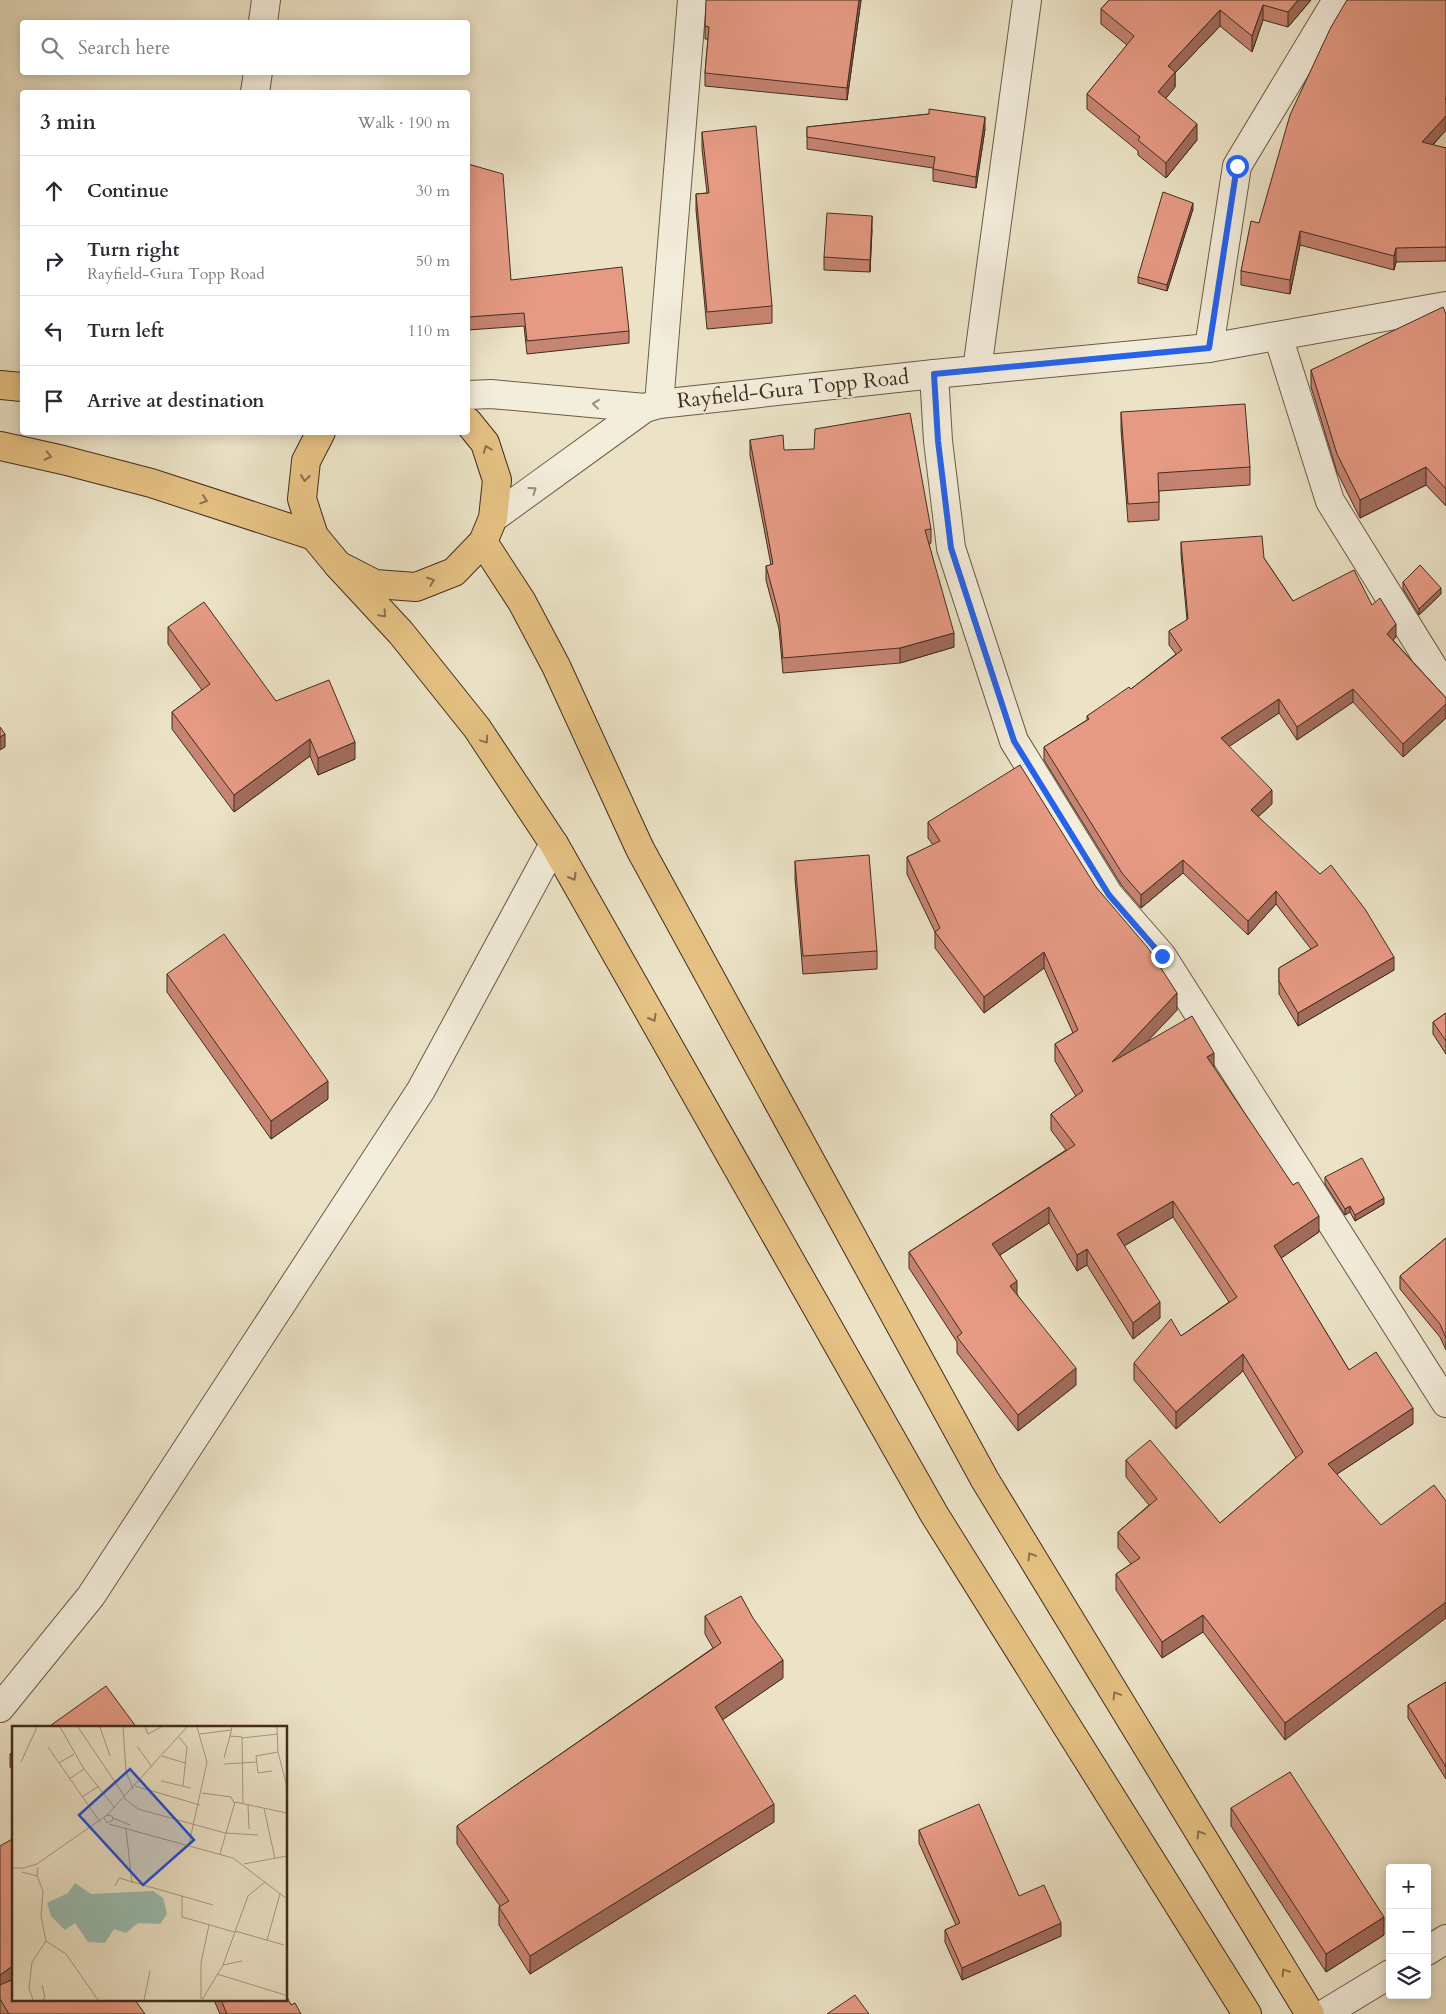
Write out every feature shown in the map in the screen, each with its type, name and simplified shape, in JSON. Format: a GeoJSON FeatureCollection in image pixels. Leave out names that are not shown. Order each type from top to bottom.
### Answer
{"type":"FeatureCollection","features":[{"type":"Feature","properties":{"kind":"main road"},"geometry":{"type":"LineString","coordinates":[[0,385],[20,386]]}},
{"type":"Feature","properties":{"kind":"main road"},"geometry":{"type":"LineString","coordinates":[[338,565],[375,584],[416,587],[454,572],[488,530],[497,480],[485,444],[470,425]]}},
{"type":"Feature","properties":{"kind":"main road"},"geometry":{"type":"LineString","coordinates":[[319,435],[306,461],[302,499],[314,536],[401,633],[477,728],[554,844],[934,1514],[1247,2014]]}},
{"type":"Feature","properties":{"kind":"main road"},"geometry":{"type":"LineString","coordinates":[[0,446],[64,460],[151,483],[314,536]]}},
{"type":"Feature","properties":{"kind":"main road"},"geometry":{"type":"LineString","coordinates":[[488,530],[522,602],[556,666],[640,849],[985,1480],[1310,2014]]}},
{"type":"Feature","properties":{"kind":"street"},"geometry":{"type":"LineString","coordinates":[[263,20],[266,0]]}},
{"type":"Feature","properties":{"kind":"street"},"geometry":{"type":"LineString","coordinates":[[488,530],[652,406],[692,0]]}},
{"type":"Feature","properties":{"kind":"street"},"geometry":{"type":"LineString","coordinates":[[976,370],[1027,0]]}},
{"type":"Feature","properties":{"kind":"street"},"geometry":{"type":"LineString","coordinates":[[1209,348],[1237,166],[1337,0]]}},
{"type":"Feature","properties":{"kind":"street"},"geometry":{"type":"LineString","coordinates":[[255,90],[258,75]]}},
{"type":"Feature","properties":{"kind":"street","name":"Rayfield-Gura Topp Road"},"geometry":{"type":"LineString","coordinates":[[470,394],[652,406],[934,374],[1209,348],[1446,306]]}},
{"type":"Feature","properties":{"kind":"street"},"geometry":{"type":"LineString","coordinates":[[1278,336],[1330,501],[1446,688]]}},
{"type":"Feature","properties":{"kind":"street"},"geometry":{"type":"LineString","coordinates":[[934,374],[938,441],[951,548],[1014,741],[1109,895],[1162,956],[1446,1403]]}},
{"type":"Feature","properties":{"kind":"street"},"geometry":{"type":"LineString","coordinates":[[0,1708],[91,1596],[421,1090],[554,844]]}},
{"type":"Feature","properties":{"kind":"street"},"geometry":{"type":"LineString","coordinates":[[1431,1948],[1446,1939]]}},
{"type":"Feature","properties":{"kind":"street"},"geometry":{"type":"LineString","coordinates":[[1324,2014],[1386,1976]]}},
{"type":"Feature","properties":{"kind":"building"},"geometry":{"type":"Polygon","coordinates":[[[706,0],[859,0],[847,88],[705,73],[709,27],[705,26],[706,0]]]}},
{"type":"Feature","properties":{"kind":"building"},"geometry":{"type":"Polygon","coordinates":[[[1109,0],[1298,0],[1288,12],[1263,5],[1252,36],[1220,10],[1168,66],[1175,72],[1158,92],[1197,124],[1166,163],[1138,140],[1140,137],[1087,94],[1134,36],[1101,9],[1109,0]]]}},
{"type":"Feature","properties":{"kind":"building"},"geometry":{"type":"Polygon","coordinates":[[[1347,0],[1446,0],[1446,116],[1422,142],[1446,148],[1446,247],[1396,248],[1394,256],[1300,231],[1290,280],[1241,271],[1251,221],[1259,223],[1290,115],[1331,27],[1347,0]]]}},
{"type":"Feature","properties":{"kind":"building"},"geometry":{"type":"Polygon","coordinates":[[[929,109],[985,117],[976,177],[933,169],[935,157],[807,137],[807,127],[929,114],[929,109]]]}},
{"type":"Feature","properties":{"kind":"building"},"geometry":{"type":"Polygon","coordinates":[[[756,126],[772,306],[707,312],[696,194],[709,193],[702,132],[756,126]]]}},
{"type":"Feature","properties":{"kind":"building"},"geometry":{"type":"Polygon","coordinates":[[[470,165],[503,174],[511,280],[622,267],[629,331],[527,341],[524,313],[470,317],[470,165]]]}},
{"type":"Feature","properties":{"kind":"building"},"geometry":{"type":"Polygon","coordinates":[[[1163,192],[1193,203],[1167,285],[1138,277],[1163,192]]]}},
{"type":"Feature","properties":{"kind":"building"},"geometry":{"type":"Polygon","coordinates":[[[827,213],[872,216],[870,260],[824,257],[827,213]]]}},
{"type":"Feature","properties":{"kind":"building"},"geometry":{"type":"Polygon","coordinates":[[[1443,307],[1446,314],[1446,489],[1426,467],[1360,500],[1337,454],[1311,370],[1443,307]]]}},
{"type":"Feature","properties":{"kind":"building"},"geometry":{"type":"Polygon","coordinates":[[[1245,404],[1250,467],[1158,473],[1159,502],[1128,504],[1121,412],[1245,404]]]}},
{"type":"Feature","properties":{"kind":"building"},"geometry":{"type":"Polygon","coordinates":[[[910,413],[931,529],[925,530],[954,633],[900,648],[783,658],[779,614],[766,566],[773,564],[750,440],[783,435],[784,450],[814,449],[815,429],[910,413]]]}},
{"type":"Feature","properties":{"kind":"building"},"geometry":{"type":"Polygon","coordinates":[[[1262,536],[1264,558],[1293,601],[1354,570],[1372,605],[1380,598],[1396,624],[1387,634],[1446,698],[1446,704],[1403,744],[1353,689],[1297,727],[1279,699],[1221,738],[1272,790],[1251,810],[1320,874],[1331,865],[1365,909],[1394,957],[1298,1013],[1279,981],[1279,968],[1318,945],[1276,891],[1248,921],[1183,860],[1141,895],[1122,873],[1044,747],[1089,719],[1087,716],[1129,687],[1131,689],[1182,650],[1169,631],[1188,619],[1181,542],[1262,536]]]}},
{"type":"Feature","properties":{"kind":"building"},"geometry":{"type":"Polygon","coordinates":[[[1420,565],[1441,588],[1419,609],[1403,582],[1420,565]]]}},
{"type":"Feature","properties":{"kind":"building"},"geometry":{"type":"Polygon","coordinates":[[[204,602],[276,701],[329,680],[355,742],[318,758],[310,739],[234,795],[172,712],[210,684],[168,627],[204,602]]]}},
{"type":"Feature","properties":{"kind":"building"},"geometry":{"type":"Polygon","coordinates":[[[0,727],[5,734],[0,737],[0,727]]]}},
{"type":"Feature","properties":{"kind":"building"},"geometry":{"type":"Polygon","coordinates":[[[1020,765],[1096,887],[1148,948],[1177,993],[1112,1062],[1192,1016],[1214,1053],[1207,1057],[1293,1185],[1298,1182],[1319,1216],[1274,1246],[1349,1370],[1376,1352],[1413,1408],[1328,1464],[1381,1525],[1434,1485],[1446,1501],[1446,1602],[1285,1723],[1203,1615],[1162,1642],[1116,1574],[1140,1558],[1118,1532],[1157,1499],[1126,1460],[1150,1440],[1220,1523],[1303,1452],[1243,1354],[1176,1412],[1134,1363],[1171,1319],[1181,1336],[1237,1297],[1173,1201],[1117,1234],[1160,1302],[1133,1323],[1087,1249],[1077,1255],[1049,1207],[992,1244],[1017,1281],[1010,1286],[1076,1368],[1018,1415],[957,1337],[962,1333],[909,1252],[1075,1145],[1051,1114],[1083,1091],[1055,1044],[1078,1030],[1044,952],[984,997],[935,932],[940,928],[907,857],[940,841],[928,822],[1020,765]]]}},
{"type":"Feature","properties":{"kind":"building"},"geometry":{"type":"Polygon","coordinates":[[[869,855],[877,951],[803,956],[795,861],[869,855]]]}},
{"type":"Feature","properties":{"kind":"building"},"geometry":{"type":"Polygon","coordinates":[[[224,934],[328,1081],[271,1121],[167,974],[224,934]]]}},
{"type":"Feature","properties":{"kind":"building"},"geometry":{"type":"Polygon","coordinates":[[[1446,1013],[1446,1041],[1433,1022],[1446,1013]]]}},
{"type":"Feature","properties":{"kind":"building"},"geometry":{"type":"Polygon","coordinates":[[[1362,1158],[1384,1198],[1355,1215],[1350,1206],[1345,1209],[1325,1177],[1362,1158]]]}},
{"type":"Feature","properties":{"kind":"building"},"geometry":{"type":"Polygon","coordinates":[[[1446,1238],[1446,1338],[1440,1324],[1400,1276],[1446,1238]]]}},
{"type":"Feature","properties":{"kind":"building"},"geometry":{"type":"Polygon","coordinates":[[[741,1596],[753,1618],[783,1660],[715,1707],[774,1804],[530,1956],[499,1907],[509,1901],[457,1826],[721,1643],[705,1616],[741,1596]]]}},
{"type":"Feature","properties":{"kind":"building"},"geometry":{"type":"Polygon","coordinates":[[[1446,1682],[1446,1767],[1408,1705],[1446,1682]]]}},
{"type":"Feature","properties":{"kind":"building"},"geometry":{"type":"Polygon","coordinates":[[[106,1686],[136,1726],[50,1726],[106,1686]]]}},
{"type":"Feature","properties":{"kind":"building"},"geometry":{"type":"Polygon","coordinates":[[[1290,1772],[1384,1917],[1326,1954],[1231,1808],[1290,1772]]]}},
{"type":"Feature","properties":{"kind":"building"},"geometry":{"type":"Polygon","coordinates":[[[979,1804],[1019,1896],[1044,1885],[1061,1923],[962,1968],[945,1930],[960,1923],[919,1830],[979,1804]]]}},
{"type":"Feature","properties":{"kind":"building"},"geometry":{"type":"Polygon","coordinates":[[[12,1839],[12,1966],[0,1975],[0,1846],[12,1839]]]}},
{"type":"Feature","properties":{"kind":"building"},"geometry":{"type":"Polygon","coordinates":[[[12,1980],[12,2002],[136,2002],[145,2014],[9,2014],[0,1999],[0,1985],[12,1980]]]}},
{"type":"Feature","properties":{"kind":"building"},"geometry":{"type":"Polygon","coordinates":[[[855,1995],[869,2014],[827,2014],[855,1995]]]}},
{"type":"Feature","properties":{"kind":"building"},"geometry":{"type":"Polygon","coordinates":[[[288,1999],[291,2005],[295,2003],[301,2014],[227,2014],[222,2002],[288,2002],[288,1999]]]}},
{"type":"Feature","properties":{"kind":"route"},"geometry":{"type":"LineString","coordinates":[[1162,956],[1109,895],[1014,741],[951,548],[938,441],[934,374],[1209,348],[1237,166]]}}]}
